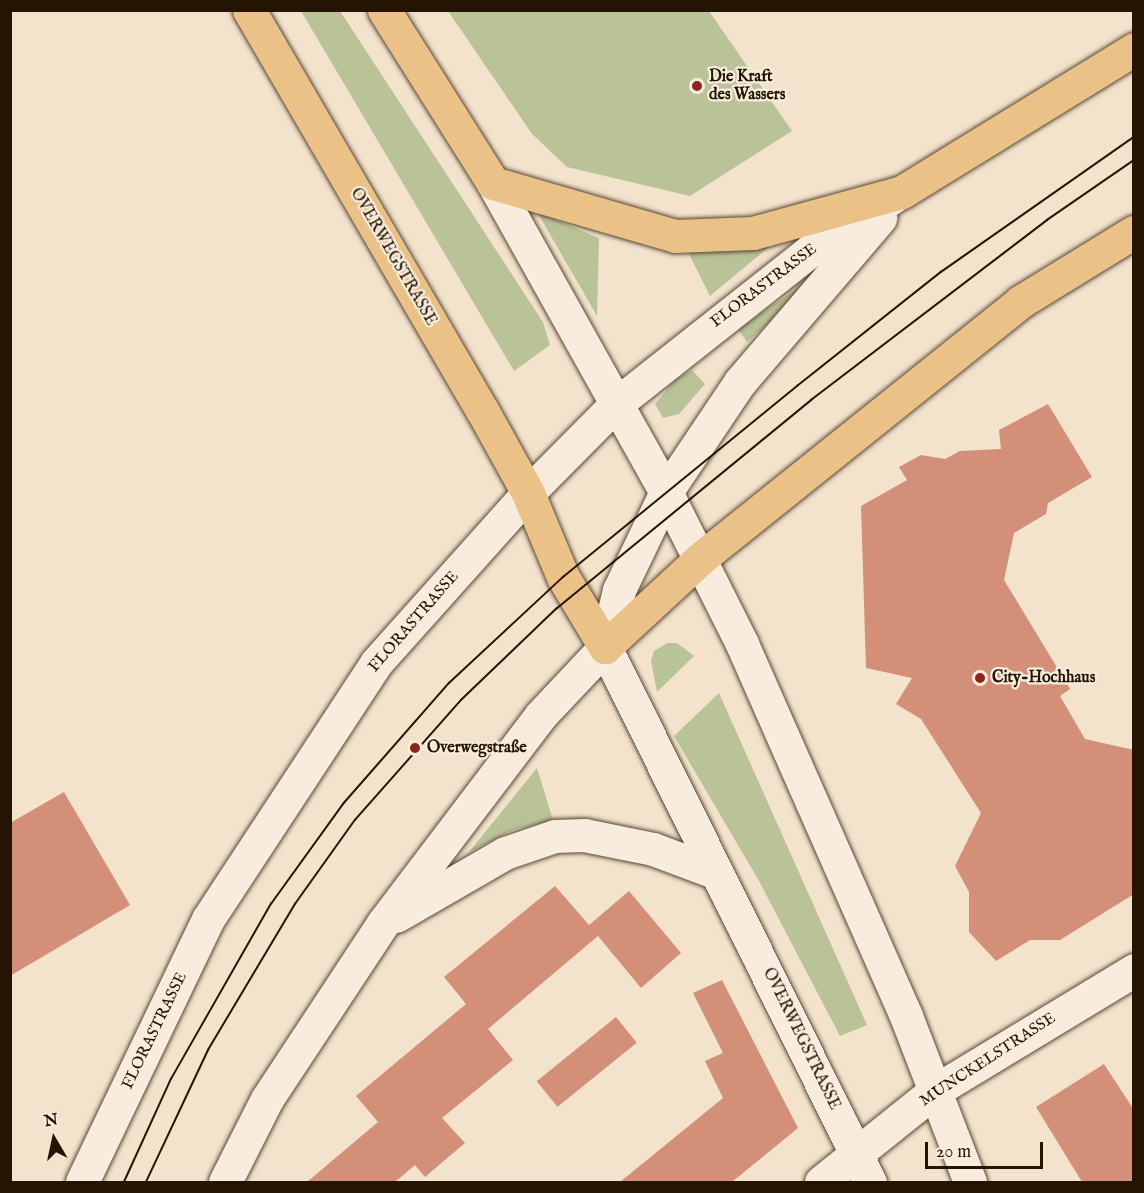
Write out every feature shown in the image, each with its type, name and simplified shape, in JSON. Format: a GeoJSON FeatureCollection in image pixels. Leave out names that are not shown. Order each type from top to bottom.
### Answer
{"type":"FeatureCollection","features":[{"type":"Feature","properties":{"kind":"main road","name":"OVERWEGSTRASSE"},"geometry":{"type":"LineString","coordinates":[[249,10],[528,493],[563,577],[605,647],[864,1168]]}},
{"type":"Feature","properties":{"kind":"main road"},"geometry":{"type":"LineString","coordinates":[[384,10],[493,183],[701,558],[936,1090],[970,1182]]}},
{"type":"Feature","properties":{"kind":"main road","name":"FLORASTRASSE"},"geometry":{"type":"LineString","coordinates":[[82,1182],[208,919],[376,663],[528,493],[616,404],[812,249],[1134,49]]}},
{"type":"Feature","properties":{"kind":"main road","name":"FLORASTRASSE"},"geometry":{"type":"LineString","coordinates":[[493,183],[675,236],[753,233],[902,192]]}},
{"type":"Feature","properties":{"kind":"main road"},"geometry":{"type":"LineString","coordinates":[[605,647],[618,590],[666,492],[740,382],[902,192]]}},
{"type":"Feature","properties":{"kind":"main road"},"geometry":{"type":"LineString","coordinates":[[225,1182],[267,1099],[383,923],[540,716],[605,647],[701,558],[1020,302],[1134,232]]}},
{"type":"Feature","properties":{"kind":"main road"},"geometry":{"type":"LineString","coordinates":[[383,923],[505,852],[555,836],[584,835],[653,849],[717,873]]}},
{"type":"Feature","properties":{"kind":"main road","name":"MUNCKELSTRASSE"},"geometry":{"type":"LineString","coordinates":[[820,1182],[864,1168],[936,1090],[1134,970]]}},
{"type":"Feature","properties":{"kind":"green space"},"geometry":{"type":"Polygon","coordinates":[[[301,11],[340,11],[543,322],[550,345],[514,371],[301,11]]]}},
{"type":"Feature","properties":{"kind":"green space"},"geometry":{"type":"Polygon","coordinates":[[[448,11],[709,11],[792,131],[690,196],[567,167],[532,134],[448,11]]]}},
{"type":"Feature","properties":{"kind":"green space"},"geometry":{"type":"Polygon","coordinates":[[[537,212],[599,238],[597,316],[537,212]]]}},
{"type":"Feature","properties":{"kind":"green space"},"geometry":{"type":"Polygon","coordinates":[[[765,245],[769,247],[710,296],[687,250],[765,245]]]}},
{"type":"Feature","properties":{"kind":"green space"},"geometry":{"type":"Polygon","coordinates":[[[798,288],[800,296],[747,342],[738,329],[798,288]]]}},
{"type":"Feature","properties":{"kind":"green space"},"geometry":{"type":"Polygon","coordinates":[[[692,370],[705,384],[679,414],[663,418],[655,404],[675,380],[692,370]]]}},
{"type":"Feature","properties":{"kind":"green space"},"geometry":{"type":"Polygon","coordinates":[[[667,643],[677,643],[694,656],[657,692],[651,661],[654,651],[667,643]]]}},
{"type":"Feature","properties":{"kind":"green space"},"geometry":{"type":"Polygon","coordinates":[[[719,693],[867,1025],[840,1036],[759,881],[674,736],[719,693]]]}},
{"type":"Feature","properties":{"kind":"green space"},"geometry":{"type":"Polygon","coordinates":[[[537,768],[553,820],[513,830],[469,852],[537,768]]]}},
{"type":"Feature","properties":{"kind":"building","name":"City-Hochhaus"},"geometry":{"type":"Polygon","coordinates":[[[1048,404],[1092,477],[1048,503],[1046,514],[1014,533],[1004,580],[1070,689],[1060,696],[1085,739],[1134,750],[1134,894],[1060,940],[1030,940],[996,961],[969,932],[969,892],[955,866],[981,813],[921,719],[896,704],[912,678],[866,668],[861,506],[907,480],[899,467],[921,455],[945,459],[960,451],[1001,449],[999,430],[1048,404]]]}},
{"type":"Feature","properties":{"kind":"building"},"geometry":{"type":"Polygon","coordinates":[[[64,792],[130,905],[10,976],[10,823],[64,792]]]}},
{"type":"Feature","properties":{"kind":"building"},"geometry":{"type":"Polygon","coordinates":[[[555,886],[589,925],[629,891],[681,953],[641,988],[598,936],[488,1029],[513,1060],[442,1118],[465,1143],[425,1177],[415,1165],[395,1182],[307,1182],[378,1122],[356,1096],[466,1004],[444,977],[555,886]]]}},
{"type":"Feature","properties":{"kind":"building"},"geometry":{"type":"Polygon","coordinates":[[[722,980],[798,1128],[732,1182],[620,1182],[723,1098],[705,1061],[723,1053],[693,993],[722,980]]]}},
{"type":"Feature","properties":{"kind":"building"},"geometry":{"type":"Polygon","coordinates":[[[616,1017],[637,1043],[557,1107],[537,1081],[616,1017]]]}},
{"type":"Feature","properties":{"kind":"building"},"geometry":{"type":"Polygon","coordinates":[[[1104,1064],[1134,1110],[1134,1182],[1082,1182],[1036,1107],[1104,1064]]]}},
{"type":"Feature","properties":{"kind":"tram line"},"geometry":{"type":"LineString","coordinates":[[124,1182],[171,1079],[271,904],[343,804],[449,683],[563,577],[797,386],[941,272],[1134,137]]}},
{"type":"Feature","properties":{"kind":"tram line"},"geometry":{"type":"LineString","coordinates":[[146,1182],[208,1050],[295,904],[355,820],[461,700],[556,609],[811,400],[1047,220],[1134,160]]}},
{"type":"Feature","properties":{"kind":"place","name":"Die Kraft des Wassers"},"geometry":{"type":"Point","coordinates":[697,86]}},
{"type":"Feature","properties":{"kind":"place","name":"City-Hochhaus"},"geometry":{"type":"Point","coordinates":[980,678]}},
{"type":"Feature","properties":{"kind":"place","name":"Overwegstraße"},"geometry":{"type":"Point","coordinates":[415,748]}}]}
